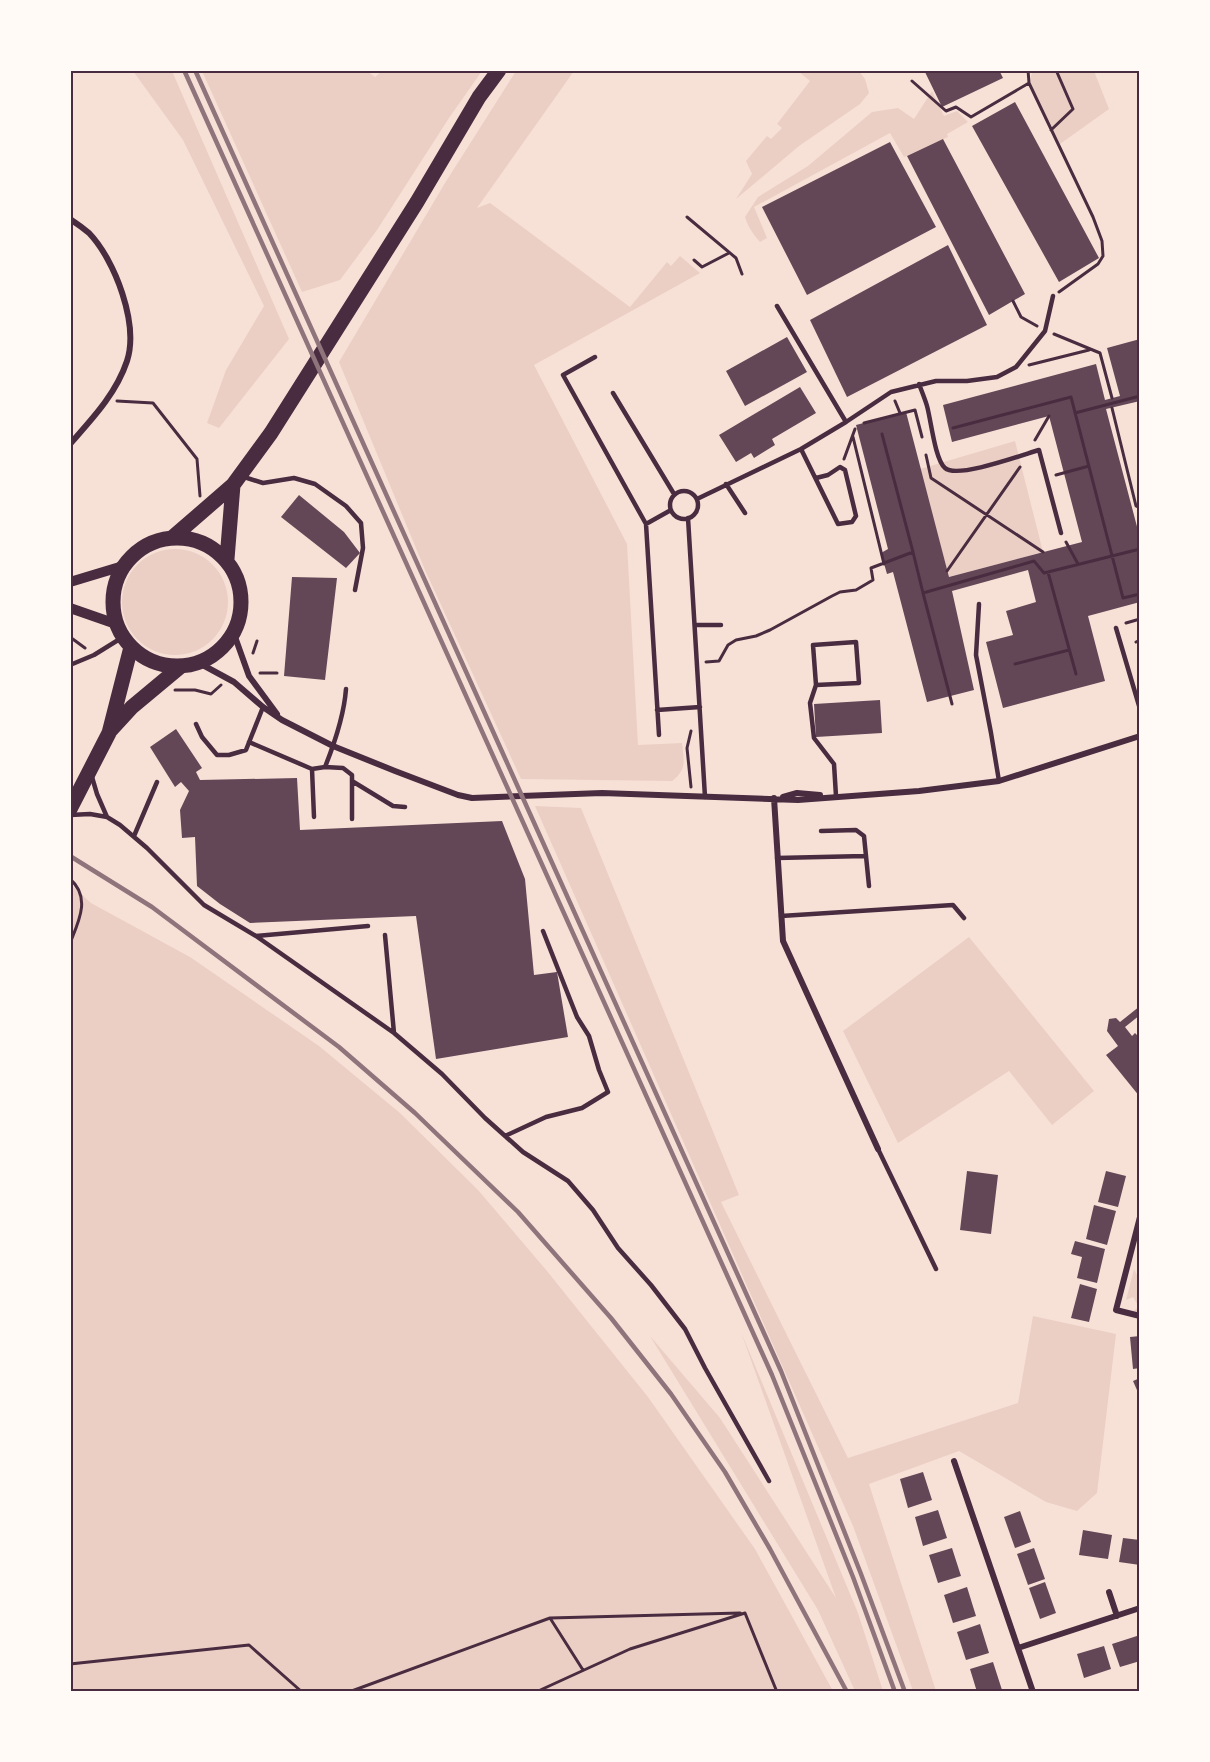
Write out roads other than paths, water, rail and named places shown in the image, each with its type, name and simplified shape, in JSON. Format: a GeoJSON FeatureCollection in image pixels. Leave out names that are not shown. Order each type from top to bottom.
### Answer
{"type":"FeatureCollection","features":[{"type":"Feature","properties":{"kind":"main road"},"geometry":{"type":"LineString","coordinates":[[173,537],[236,480],[271,433],[347,314],[479,97],[499,70]]}},
{"type":"Feature","properties":{"kind":"main road"},"geometry":{"type":"LineString","coordinates":[[227,559],[236,480]]}},
{"type":"Feature","properties":{"kind":"main road"},"geometry":{"type":"LineString","coordinates":[[70,809],[91,772],[108,733],[123,636],[113,604],[115,584],[123,566],[136,551],[156,540],[173,537],[193,538],[212,546],[227,559],[240,584],[242,613],[234,634],[220,651],[199,663],[180,667],[153,662],[123,636]]}},
{"type":"Feature","properties":{"kind":"main road"},"geometry":{"type":"LineString","coordinates":[[108,733],[132,708],[180,667]]}},
{"type":"Feature","properties":{"kind":"street"},"geometry":{"type":"LineString","coordinates":[[70,219],[89,233],[106,256],[122,293],[130,330],[127,360],[109,397],[70,444]]}},
{"type":"Feature","properties":{"kind":"street"},"geometry":{"type":"LineString","coordinates":[[70,582],[123,566]]}},
{"type":"Feature","properties":{"kind":"street"},"geometry":{"type":"LineString","coordinates":[[70,608],[123,636]]}},
{"type":"Feature","properties":{"kind":"street"},"geometry":{"type":"LineString","coordinates":[[234,634],[249,676],[282,720]]}},
{"type":"Feature","properties":{"kind":"street"},"geometry":{"type":"LineString","coordinates":[[199,663],[234,682],[282,720],[333,746],[458,795],[472,798],[567,793],[798,800],[919,791],[999,781],[1140,736]]}},
{"type":"Feature","properties":{"kind":"street"},"geometry":{"type":"LineString","coordinates":[[776,798],[777,858],[783,940],[878,1149]]}},
{"type":"Feature","properties":{"kind":"street"},"geometry":{"type":"LineString","coordinates":[[1140,1217],[1116,1310],[1140,1316]]}},
{"type":"Feature","properties":{"kind":"street"},"geometry":{"type":"LineString","coordinates":[[954,1461],[1033,1692]]}},
{"type":"Feature","properties":{"kind":"street"},"geometry":{"type":"LineString","coordinates":[[1109,1592],[1117,1616]]}},
{"type":"Feature","properties":{"kind":"street"},"geometry":{"type":"LineString","coordinates":[[1018,1648],[1140,1608]]}},
{"type":"Feature","properties":{"kind":"lane"},"geometry":{"type":"LineString","coordinates":[[698,499],[801,448],[891,392],[943,380],[967,381],[997,377],[1016,367],[1045,330],[1053,296]]}},
{"type":"Feature","properties":{"kind":"lane"},"geometry":{"type":"LineString","coordinates":[[777,306],[846,422]]}},
{"type":"Feature","properties":{"kind":"lane"},"geometry":{"type":"LineString","coordinates":[[595,357],[563,375],[646,524],[659,735]]}},
{"type":"Feature","properties":{"kind":"lane"},"geometry":{"type":"LineString","coordinates":[[919,384],[927,405],[939,457],[944,468],[951,472],[967,471],[1039,450],[1061,533]]}},
{"type":"Feature","properties":{"kind":"lane"},"geometry":{"type":"LineString","coordinates":[[614,393],[674,494]]}},
{"type":"Feature","properties":{"kind":"lane"},"geometry":{"type":"LineString","coordinates":[[801,448],[838,524],[852,522],[856,516],[845,470],[840,467],[828,475],[816,478]]}},
{"type":"Feature","properties":{"kind":"lane"},"geometry":{"type":"LineString","coordinates":[[236,480],[263,483],[294,478],[315,484],[346,506],[361,523],[362,532],[363,548],[355,590]]}},
{"type":"Feature","properties":{"kind":"lane"},"geometry":{"type":"LineString","coordinates":[[726,484],[745,513]]}},
{"type":"Feature","properties":{"kind":"lane"},"geometry":{"type":"LineString","coordinates":[[685,490],[694,494],[698,499],[697,511],[688,519],[677,517],[671,510],[670,501],[674,494],[685,490]]}},
{"type":"Feature","properties":{"kind":"lane"},"geometry":{"type":"LineString","coordinates":[[646,524],[671,510]]}},
{"type":"Feature","properties":{"kind":"lane"},"geometry":{"type":"LineString","coordinates":[[688,519],[705,796]]}},
{"type":"Feature","properties":{"kind":"lane"},"geometry":{"type":"LineString","coordinates":[[979,604],[976,655],[999,781]]}},
{"type":"Feature","properties":{"kind":"lane"},"geometry":{"type":"LineString","coordinates":[[695,625],[721,625]]}},
{"type":"Feature","properties":{"kind":"lane"},"geometry":{"type":"LineString","coordinates":[[1116,628],[1140,709]]}},
{"type":"Feature","properties":{"kind":"lane"},"geometry":{"type":"LineString","coordinates":[[70,665],[94,655],[123,636]]}},
{"type":"Feature","properties":{"kind":"lane"},"geometry":{"type":"LineString","coordinates":[[816,685],[859,683],[856,642],[813,645],[816,685],[810,703],[814,738],[834,764],[834,796]]}},
{"type":"Feature","properties":{"kind":"lane"},"geometry":{"type":"LineString","coordinates":[[325,767],[345,702],[346,689]]}},
{"type":"Feature","properties":{"kind":"lane"},"geometry":{"type":"LineString","coordinates":[[196,724],[202,737],[217,755],[229,755],[246,750],[263,707]]}},
{"type":"Feature","properties":{"kind":"lane"},"geometry":{"type":"LineString","coordinates":[[657,710],[700,707]]}},
{"type":"Feature","properties":{"kind":"lane"},"geometry":{"type":"LineString","coordinates":[[249,741],[312,769],[343,768],[352,775],[352,819]]}},
{"type":"Feature","properties":{"kind":"lane"},"geometry":{"type":"LineString","coordinates":[[312,769],[314,817]]}},
{"type":"Feature","properties":{"kind":"lane"},"geometry":{"type":"LineString","coordinates":[[91,772],[107,817]]}},
{"type":"Feature","properties":{"kind":"lane"},"geometry":{"type":"LineString","coordinates":[[352,781],[393,806],[405,807]]}},
{"type":"Feature","properties":{"kind":"lane"},"geometry":{"type":"LineString","coordinates":[[134,836],[157,782]]}},
{"type":"Feature","properties":{"kind":"lane"},"geometry":{"type":"LineString","coordinates":[[70,815],[90,814],[107,817],[134,836],[204,905],[256,936],[394,1034],[442,1074],[523,1152],[568,1181],[593,1210],[618,1248],[651,1285],[685,1329],[769,1481]]}},
{"type":"Feature","properties":{"kind":"lane"},"geometry":{"type":"LineString","coordinates":[[821,831],[856,830],[864,836],[869,886]]}},
{"type":"Feature","properties":{"kind":"lane"},"geometry":{"type":"LineString","coordinates":[[777,858],[865,856]]}},
{"type":"Feature","properties":{"kind":"lane"},"geometry":{"type":"LineString","coordinates":[[781,916],[952,905],[964,918]]}},
{"type":"Feature","properties":{"kind":"lane"},"geometry":{"type":"LineString","coordinates":[[256,936],[368,926]]}},
{"type":"Feature","properties":{"kind":"lane"},"geometry":{"type":"LineString","coordinates":[[505,1136],[546,1117],[582,1108],[608,1092],[589,1036],[577,1017],[543,931]]}},
{"type":"Feature","properties":{"kind":"lane"},"geometry":{"type":"LineString","coordinates":[[385,935],[394,1034]]}},
{"type":"Feature","properties":{"kind":"lane"},"geometry":{"type":"LineString","coordinates":[[878,1149],[936,1269]]}},
{"type":"Feature","properties":{"kind":"lane"},"geometry":{"type":"LineString","coordinates":[[1131,1252],[1140,1254]]}},
{"type":"Feature","properties":{"kind":"railway"},"geometry":{"type":"LineString","coordinates":[[184,70],[772,1375],[853,1577],[895,1692]]}},
{"type":"Feature","properties":{"kind":"railway"},"geometry":{"type":"LineString","coordinates":[[195,70],[781,1371],[905,1692]]}},
{"type":"Feature","properties":{"kind":"railway"},"geometry":{"type":"LineString","coordinates":[[70,856],[152,907],[339,1047],[415,1113],[518,1212],[611,1318],[671,1394],[725,1472],[770,1549],[847,1692]]}}]}
